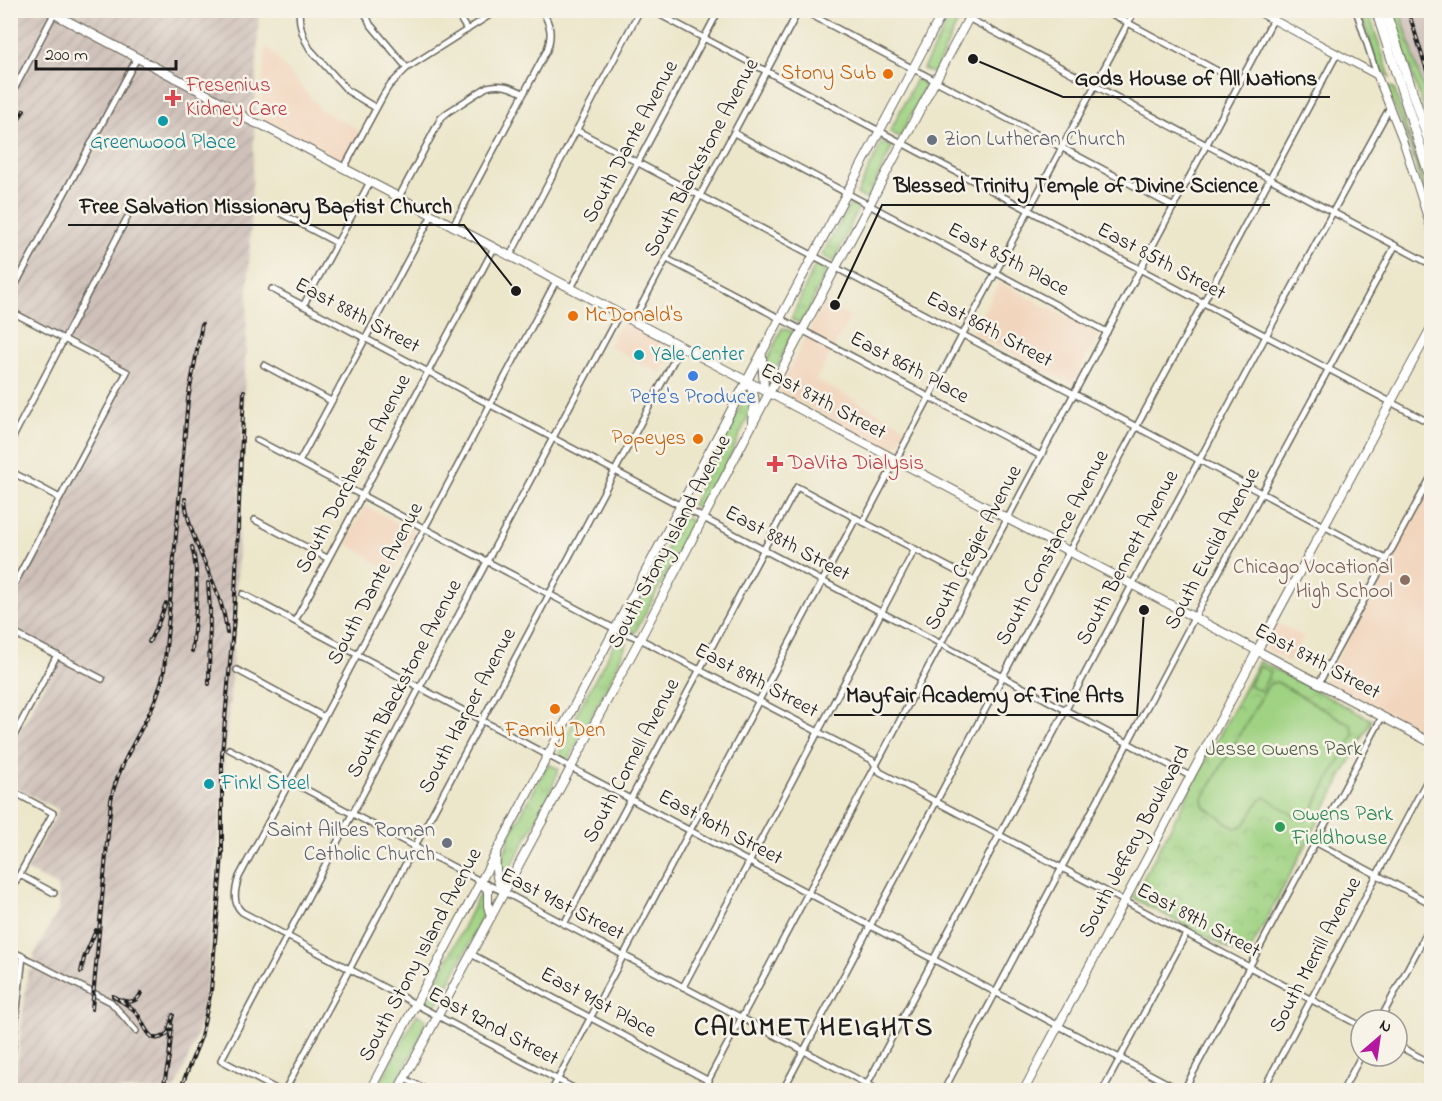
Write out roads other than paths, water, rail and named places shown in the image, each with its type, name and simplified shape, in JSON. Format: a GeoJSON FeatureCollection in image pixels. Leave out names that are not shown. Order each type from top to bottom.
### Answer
{"type":"FeatureCollection","features":[{"type":"Feature","properties":{"kind":"highway","name":"South Stony Island Avenue"},"geometry":{"type":"LineString","coordinates":[[370,1090],[944,10]]}},
{"type":"Feature","properties":{"kind":"highway"},"geometry":{"type":"LineString","coordinates":[[1376,10],[1431,183]]}},
{"type":"Feature","properties":{"kind":"highway"},"geometry":{"type":"LineString","coordinates":[[1386,10],[1431,151]]}},
{"type":"Feature","properties":{"kind":"highway","name":"South Stony Island Avenue"},"geometry":{"type":"LineString","coordinates":[[398,1090],[971,15]]}},
{"type":"Feature","properties":{"kind":"highway"},"geometry":{"type":"LineString","coordinates":[[762,356],[764,388],[769,393]]}},
{"type":"Feature","properties":{"kind":"highway"},"geometry":{"type":"LineString","coordinates":[[748,382],[754,393],[755,402],[751,427]]}},
{"type":"Feature","properties":{"kind":"highway"},"geometry":{"type":"LineString","coordinates":[[497,850],[496,878],[504,892]]}},
{"type":"Feature","properties":{"kind":"highway"},"geometry":{"type":"LineString","coordinates":[[480,881],[488,890],[491,917]]}},
{"type":"Feature","properties":{"kind":"main road","name":"East 87th Street"},"geometry":{"type":"LineString","coordinates":[[51,12],[236,110],[243,110],[259,119],[262,125],[1431,743]]}},
{"type":"Feature","properties":{"kind":"main road","name":"South Jeffery Boulevard"},"geometry":{"type":"LineString","coordinates":[[1024,1090],[1431,326]]}},
{"type":"Feature","properties":{"kind":"street"},"geometry":{"type":"LineString","coordinates":[[299,10],[300,26],[310,49],[348,91],[376,108]]}},
{"type":"Feature","properties":{"kind":"street"},"geometry":{"type":"LineString","coordinates":[[364,10],[370,24],[407,68]]}},
{"type":"Feature","properties":{"kind":"street"},"geometry":{"type":"LineString","coordinates":[[455,10],[467,30]]}},
{"type":"Feature","properties":{"kind":"street"},"geometry":{"type":"LineString","coordinates":[[344,168],[389,86],[407,68],[498,10]]}},
{"type":"Feature","properties":{"kind":"street"},"geometry":{"type":"LineString","coordinates":[[453,226],[549,44],[550,25],[542,10]]}},
{"type":"Feature","properties":{"kind":"street"},"geometry":{"type":"LineString","coordinates":[[510,256],[640,10]]}},
{"type":"Feature","properties":{"kind":"street","name":"East 85th Street"},"geometry":{"type":"LineString","coordinates":[[651,10],[1431,424]]}},
{"type":"Feature","properties":{"kind":"street","name":"South Dante Avenue"},"geometry":{"type":"LineString","coordinates":[[571,288],[719,10]]}},
{"type":"Feature","properties":{"kind":"street"},"geometry":{"type":"LineString","coordinates":[[800,10],[1174,207]]}},
{"type":"Feature","properties":{"kind":"street","name":"South Blackstone Avenue"},"geometry":{"type":"LineString","coordinates":[[633,321],[800,10]]}},
{"type":"Feature","properties":{"kind":"street"},"geometry":{"type":"LineString","coordinates":[[953,10],[971,15],[1095,86],[1431,265]]}},
{"type":"Feature","properties":{"kind":"street"},"geometry":{"type":"LineString","coordinates":[[1104,10],[1240,83]]}},
{"type":"Feature","properties":{"kind":"street"},"geometry":{"type":"LineString","coordinates":[[863,522],[1135,10]]}},
{"type":"Feature","properties":{"kind":"street"},"geometry":{"type":"LineString","coordinates":[[1254,10],[1377,75]]}},
{"type":"Feature","properties":{"kind":"street"},"geometry":{"type":"LineString","coordinates":[[1356,10],[1377,75],[1403,141],[1431,232]]}},
{"type":"Feature","properties":{"kind":"street"},"geometry":{"type":"LineString","coordinates":[[10,97],[51,12]]}},
{"type":"Feature","properties":{"kind":"street","name":"South Cregier Avenue"},"geometry":{"type":"LineString","coordinates":[[703,1090],[1273,20]]}},
{"type":"Feature","properties":{"kind":"street","name":"South Constance Avenue"},"geometry":{"type":"LineString","coordinates":[[783,1090],[1336,54]]}},
{"type":"Feature","properties":{"kind":"street"},"geometry":{"type":"LineString","coordinates":[[10,295],[137,58]]}},
{"type":"Feature","properties":{"kind":"street"},"geometry":{"type":"LineString","coordinates":[[399,197],[436,126],[448,112],[493,85],[506,85],[523,93]]}},
{"type":"Feature","properties":{"kind":"street","name":"South Bennett Avenue"},"geometry":{"type":"LineString","coordinates":[[866,1088],[1132,585],[1390,107]]}},
{"type":"Feature","properties":{"kind":"street","name":"East 86th Street"},"geometry":{"type":"LineString","coordinates":[[576,130],[1386,559]]}},
{"type":"Feature","properties":{"kind":"street","name":"East 85th Place"},"geometry":{"type":"LineString","coordinates":[[734,133],[1107,332]]}},
{"type":"Feature","properties":{"kind":"street"},"geometry":{"type":"LineString","coordinates":[[303,306],[370,182]]}},
{"type":"Feature","properties":{"kind":"street"},"geometry":{"type":"LineString","coordinates":[[282,214],[337,243]]}},
{"type":"Feature","properties":{"kind":"street"},"geometry":{"type":"LineString","coordinates":[[299,462],[432,214]]}},
{"type":"Feature","properties":{"kind":"street"},"geometry":{"type":"LineString","coordinates":[[10,443],[127,218]]}},
{"type":"Feature","properties":{"kind":"street","name":"South Euclid Avenue"},"geometry":{"type":"LineString","coordinates":[[944,1090],[1194,618],[1395,246]]}},
{"type":"Feature","properties":{"kind":"street","name":"South Dorchester Avenue"},"geometry":{"type":"LineString","coordinates":[[295,621],[494,248]]}},
{"type":"Feature","properties":{"kind":"street","name":"East 86th Place"},"geometry":{"type":"LineString","coordinates":[[667,259],[1041,456]]}},
{"type":"Feature","properties":{"kind":"street","name":"South Dante Avenue"},"geometry":{"type":"LineString","coordinates":[[237,907],[239,876],[556,281]]}},
{"type":"Feature","properties":{"kind":"street","name":"East 88th Street"},"geometry":{"type":"LineString","coordinates":[[272,289],[1190,776]]}},
{"type":"Feature","properties":{"kind":"street"},"geometry":{"type":"LineString","coordinates":[[10,311],[127,372],[10,592]]}},
{"type":"Feature","properties":{"kind":"street","name":"South Blackstone Avenue"},"geometry":{"type":"LineString","coordinates":[[278,1090],[221,1060],[619,314]]}},
{"type":"Feature","properties":{"kind":"street","name":"South Harper Avenue"},"geometry":{"type":"LineString","coordinates":[[285,1090],[681,347]]}},
{"type":"Feature","properties":{"kind":"street"},"geometry":{"type":"LineString","coordinates":[[264,365],[331,401]]}},
{"type":"Feature","properties":{"kind":"street","name":"East 89th Street"},"geometry":{"type":"LineString","coordinates":[[257,440],[615,630],[640,639],[872,760],[880,771],[1349,1020]]}},
{"type":"Feature","properties":{"kind":"street"},"geometry":{"type":"LineString","coordinates":[[10,471],[60,498]]}},
{"type":"Feature","properties":{"kind":"street"},"geometry":{"type":"LineString","coordinates":[[1319,683],[1431,475]]}},
{"type":"Feature","properties":{"kind":"street","name":"South Cornell Avenue"},"geometry":{"type":"LineString","coordinates":[[564,924],[797,487],[856,518]]}},
{"type":"Feature","properties":{"kind":"street"},"geometry":{"type":"LineString","coordinates":[[552,1090],[856,518],[975,581]]}},
{"type":"Feature","properties":{"kind":"street"},"geometry":{"type":"LineString","coordinates":[[255,520],[327,558]]}},
{"type":"Feature","properties":{"kind":"street"},"geometry":{"type":"LineString","coordinates":[[682,987],[915,549]]}},
{"type":"Feature","properties":{"kind":"street","name":"East 90th Street"},"geometry":{"type":"LineString","coordinates":[[243,594],[1182,1090]]}},
{"type":"Feature","properties":{"kind":"street"},"geometry":{"type":"LineString","coordinates":[[10,631],[102,679]]}},
{"type":"Feature","properties":{"kind":"street"},"geometry":{"type":"LineString","coordinates":[[10,742],[57,656]]}},
{"type":"Feature","properties":{"kind":"street"},"geometry":{"type":"LineString","coordinates":[[237,670],[324,717]]}},
{"type":"Feature","properties":{"kind":"street"},"geometry":{"type":"LineString","coordinates":[[1182,1090],[1382,717]]}},
{"type":"Feature","properties":{"kind":"street","name":"East 91st Street"},"geometry":{"type":"LineString","coordinates":[[229,749],[624,955],[804,1051],[866,1088],[878,1090]]}},
{"type":"Feature","properties":{"kind":"street","name":"South Merrill Avenue"},"geometry":{"type":"LineString","coordinates":[[1263,1090],[1431,771]]}},
{"type":"Feature","properties":{"kind":"street"},"geometry":{"type":"LineString","coordinates":[[10,790],[52,813],[10,892]]}},
{"type":"Feature","properties":{"kind":"street"},"geometry":{"type":"LineString","coordinates":[[1315,842],[1431,904]]}},
{"type":"Feature","properties":{"kind":"street"},"geometry":{"type":"LineString","coordinates":[[20,875],[54,893]]}},
{"type":"Feature","properties":{"kind":"street","name":"East 92nd Street"},"geometry":{"type":"LineString","coordinates":[[237,907],[242,912],[577,1090]]}},
{"type":"Feature","properties":{"kind":"street"},"geometry":{"type":"LineString","coordinates":[[1386,1008],[1431,923]]}},
{"type":"Feature","properties":{"kind":"street"},"geometry":{"type":"LineString","coordinates":[[1103,1090],[1186,934]]}},
{"type":"Feature","properties":{"kind":"street"},"geometry":{"type":"LineString","coordinates":[[10,950],[111,1002],[136,1031]]}},
{"type":"Feature","properties":{"kind":"street","name":"East 91st Place"},"geometry":{"type":"LineString","coordinates":[[471,954],[708,1081]]}},
{"type":"Feature","properties":{"kind":"street"},"geometry":{"type":"LineString","coordinates":[[10,1071],[22,956]]}},
{"type":"Feature","properties":{"kind":"street"},"geometry":{"type":"LineString","coordinates":[[1409,1052],[1431,1064]]}},
{"type":"Feature","properties":{"kind":"street"},"geometry":{"type":"LineString","coordinates":[[1343,1090],[1355,1068]]}},
{"type":"Feature","properties":{"kind":"street"},"geometry":{"type":"LineString","coordinates":[[1423,1090],[1431,1075]]}},
{"type":"Feature","properties":{"kind":"street"},"geometry":{"type":"LineString","coordinates":[[405,1078],[428,1090]]}},
{"type":"Feature","properties":{"kind":"railway"},"geometry":{"type":"LineString","coordinates":[[1408,10],[1432,87]]}},
{"type":"Feature","properties":{"kind":"railway"},"geometry":{"type":"LineString","coordinates":[[10,135],[24,110]]}},
{"type":"Feature","properties":{"kind":"railway"},"geometry":{"type":"LineString","coordinates":[[92,1009],[111,800],[115,783],[153,705],[164,671],[188,399],[202,324]]}},
{"type":"Feature","properties":{"kind":"railway"},"geometry":{"type":"LineString","coordinates":[[180,1090],[201,1037],[211,991],[222,854],[222,754],[234,617],[244,391]]}},
{"type":"Feature","properties":{"kind":"railway"},"geometry":{"type":"LineString","coordinates":[[185,499],[193,533],[219,599],[227,633]]}},
{"type":"Feature","properties":{"kind":"railway"},"geometry":{"type":"LineString","coordinates":[[192,547],[197,586],[192,651]]}},
{"type":"Feature","properties":{"kind":"railway"},"geometry":{"type":"LineString","coordinates":[[208,583],[209,684]]}},
{"type":"Feature","properties":{"kind":"railway"},"geometry":{"type":"LineString","coordinates":[[149,642],[166,603]]}},
{"type":"Feature","properties":{"kind":"railway"},"geometry":{"type":"LineString","coordinates":[[81,972],[84,958],[96,930]]}},
{"type":"Feature","properties":{"kind":"railway"},"geometry":{"type":"LineString","coordinates":[[119,999],[132,1001],[137,999],[141,993]]}},
{"type":"Feature","properties":{"kind":"railway"},"geometry":{"type":"LineString","coordinates":[[113,996],[134,1010],[147,1032],[155,1038],[161,1038],[168,1033],[173,1015]]}},
{"type":"Feature","properties":{"kind":"railway"},"geometry":{"type":"LineString","coordinates":[[163,1090],[172,1025]]}},
{"type":"Feature","properties":{"kind":"place","name":"Gods House of All Nations"},"geometry":{"type":"Point","coordinates":[973,59]}},
{"type":"Feature","properties":{"kind":"place","name":"Stony Sub"},"geometry":{"type":"Point","coordinates":[888,74]}},
{"type":"Feature","properties":{"kind":"place","name":"Fresenius Kidney Care"},"geometry":{"type":"Point","coordinates":[173,98]}},
{"type":"Feature","properties":{"kind":"place","name":"Greenwood Place"},"geometry":{"type":"Point","coordinates":[163,121]}},
{"type":"Feature","properties":{"kind":"place","name":"Zion Lutheran Church"},"geometry":{"type":"Point","coordinates":[932,140]}},
{"type":"Feature","properties":{"kind":"place","name":"Free Salvation Missionary Baptist Church"},"geometry":{"type":"Point","coordinates":[516,291]}},
{"type":"Feature","properties":{"kind":"place","name":"Blessed Trinity Temple of Divine Science"},"geometry":{"type":"Point","coordinates":[835,305]}},
{"type":"Feature","properties":{"kind":"place","name":"McDonald's"},"geometry":{"type":"Point","coordinates":[573,316]}},
{"type":"Feature","properties":{"kind":"place","name":"Yale Center"},"geometry":{"type":"Point","coordinates":[639,355]}},
{"type":"Feature","properties":{"kind":"place","name":"Pete's Produce"},"geometry":{"type":"Point","coordinates":[693,376]}},
{"type":"Feature","properties":{"kind":"place","name":"Popeyes"},"geometry":{"type":"Point","coordinates":[698,439]}},
{"type":"Feature","properties":{"kind":"place","name":"DaVita Dialysis"},"geometry":{"type":"Point","coordinates":[775,464]}},
{"type":"Feature","properties":{"kind":"place","name":"Chicago Vocational High School"},"geometry":{"type":"Point","coordinates":[1405,580]}},
{"type":"Feature","properties":{"kind":"place","name":"Mayfair Academy of Fine Arts"},"geometry":{"type":"Point","coordinates":[1144,610]}},
{"type":"Feature","properties":{"kind":"place","name":"Family Den"},"geometry":{"type":"Point","coordinates":[555,709]}},
{"type":"Feature","properties":{"kind":"place","name":"Finkl Steel"},"geometry":{"type":"Point","coordinates":[209,784]}},
{"type":"Feature","properties":{"kind":"place","name":"Owens Park Fieldhouse"},"geometry":{"type":"Point","coordinates":[1280,827]}},
{"type":"Feature","properties":{"kind":"place","name":"Saint Ailbes Roman Catholic Church"},"geometry":{"type":"Point","coordinates":[447,843]}},
{"type":"Feature","properties":{"kind":"district","name":"CALUMET HEIGHTS"},"geometry":{"type":"Point","coordinates":[814,1028]}},
{"type":"Feature","properties":{"kind":"park label","name":"Jesse Owens Park"},"geometry":{"type":"Point","coordinates":[1284,750]}}]}
